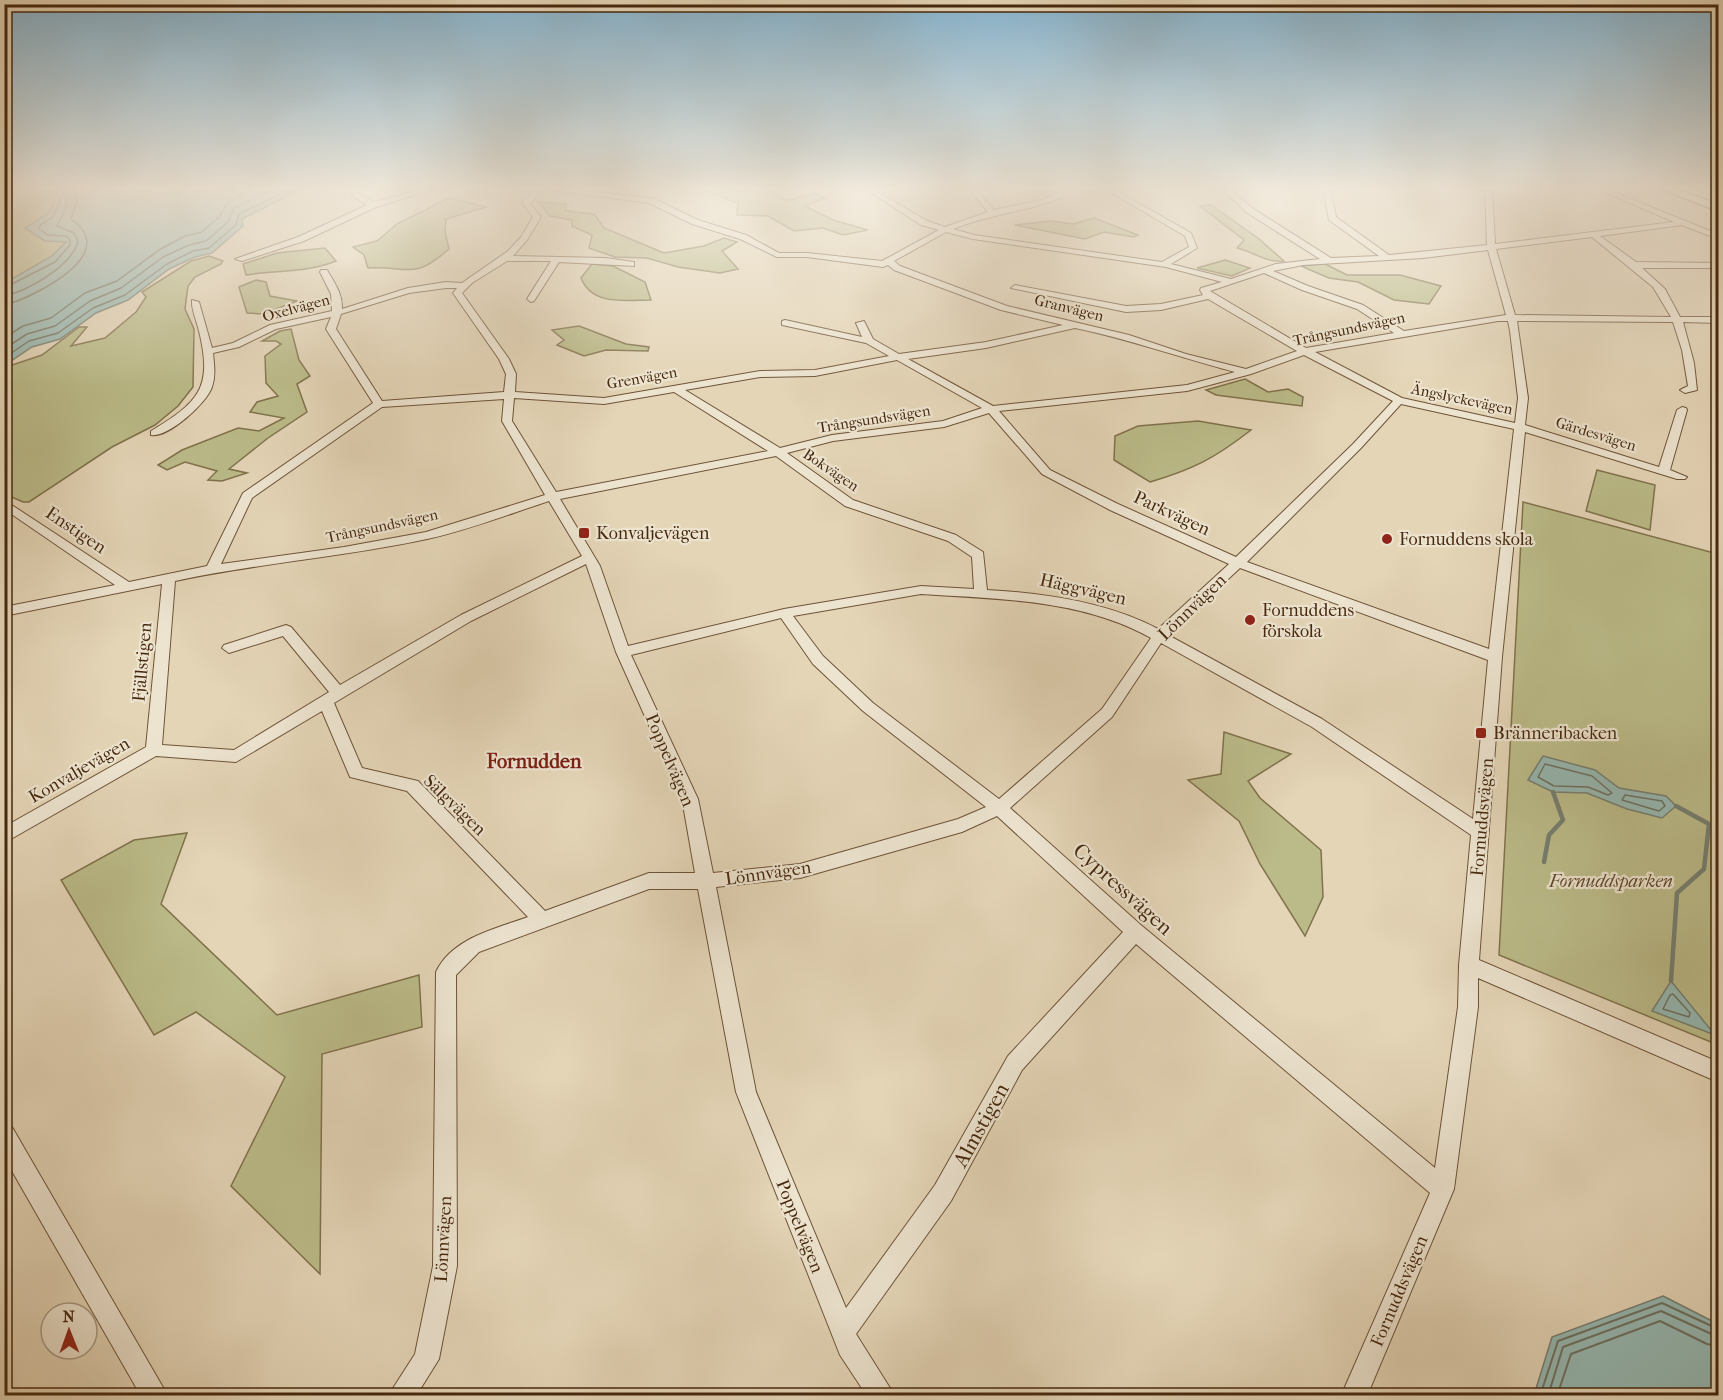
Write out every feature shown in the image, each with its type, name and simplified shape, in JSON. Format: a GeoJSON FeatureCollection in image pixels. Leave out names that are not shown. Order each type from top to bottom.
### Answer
{"type":"FeatureCollection","features":[{"type":"Feature","properties":{"kind":"street"},"geometry":{"type":"LineString","coordinates":[[239,259],[257,253]]}},
{"type":"Feature","properties":{"kind":"street"},"geometry":{"type":"LineString","coordinates":[[463,286],[510,253]]}},
{"type":"Feature","properties":{"kind":"street","name":"Granvägen"},"geometry":{"type":"LineString","coordinates":[[774,253],[886,263],[1004,308],[1247,372]]}},
{"type":"Feature","properties":{"kind":"street"},"geometry":{"type":"LineString","coordinates":[[886,263],[903,253]]}},
{"type":"Feature","properties":{"kind":"street"},"geometry":{"type":"LineString","coordinates":[[1083,253],[1163,265],[1230,281]]}},
{"type":"Feature","properties":{"kind":"street"},"geometry":{"type":"LineString","coordinates":[[1163,265],[1184,253]]}},
{"type":"Feature","properties":{"kind":"street"},"geometry":{"type":"LineString","coordinates":[[1317,253],[1328,260]]}},
{"type":"Feature","properties":{"kind":"street"},"geometry":{"type":"LineString","coordinates":[[1381,253],[1388,258]]}},
{"type":"Feature","properties":{"kind":"street"},"geometry":{"type":"LineString","coordinates":[[1015,288],[1126,309],[1161,307],[1209,296],[1204,290],[1303,262],[1441,253]]}},
{"type":"Feature","properties":{"kind":"street","name":"Fornuddsvägen"},"geometry":{"type":"LineString","coordinates":[[1354,1395],[1443,1189],[1468,1007],[1468,965],[1495,657],[1523,398],[1512,319],[1493,253]]}},
{"type":"Feature","properties":{"kind":"street"},"geometry":{"type":"LineString","coordinates":[[1617,253],[1661,289],[1677,319],[1690,359],[1692,388],[1685,390]]}},
{"type":"Feature","properties":{"kind":"street"},"geometry":{"type":"LineString","coordinates":[[505,258],[606,261],[631,264]]}},
{"type":"Feature","properties":{"kind":"street"},"geometry":{"type":"LineString","coordinates":[[531,299],[556,260]]}},
{"type":"Feature","properties":{"kind":"street"},"geometry":{"type":"LineString","coordinates":[[1631,265],[1719,265]]}},
{"type":"Feature","properties":{"kind":"street"},"geometry":{"type":"LineString","coordinates":[[1266,271],[1305,288],[1360,307],[1400,333]]}},
{"type":"Feature","properties":{"kind":"street"},"geometry":{"type":"LineString","coordinates":[[212,569],[247,496],[379,404],[331,329],[338,313],[339,300],[324,272]]}},
{"type":"Feature","properties":{"kind":"street","name":"Oxelvägen"},"geometry":{"type":"LineString","coordinates":[[207,352],[236,345],[273,327],[338,313],[408,291],[446,285],[463,286]]}},
{"type":"Feature","properties":{"kind":"street","name":"Poppelvägen"},"geometry":{"type":"LineString","coordinates":[[463,286],[458,293],[504,358],[511,374],[507,421],[594,566],[623,652],[690,799],[746,1092],[849,1346],[882,1395]]}},
{"type":"Feature","properties":{"kind":"street","name":"Ängslyckevägen"},"geometry":{"type":"LineString","coordinates":[[1209,296],[1305,351],[1399,400],[1520,427]]}},
{"type":"Feature","properties":{"kind":"street"},"geometry":{"type":"LineString","coordinates":[[154,433],[176,421],[204,395],[210,377],[206,330],[195,302]]}},
{"type":"Feature","properties":{"kind":"street","name":"Trångsundsvägen"},"geometry":{"type":"LineString","coordinates":[[4,612],[212,569],[344,551],[428,534],[551,497],[778,452],[832,438],[944,423],[991,410],[1187,388],[1247,372],[1305,351],[1400,333],[1498,318],[1719,320]]}},
{"type":"Feature","properties":{"kind":"street","name":"Parkvägen"},"geometry":{"type":"LineString","coordinates":[[785,323],[869,341],[900,357],[991,410],[1046,472],[1114,507],[1238,563],[1495,657]]}},
{"type":"Feature","properties":{"kind":"street"},"geometry":{"type":"LineString","coordinates":[[861,323],[869,341]]}},
{"type":"Feature","properties":{"kind":"street","name":"Grenvägen"},"geometry":{"type":"LineString","coordinates":[[379,404],[511,395],[604,401],[760,374],[816,374],[900,357],[986,345],[1075,325]]}},
{"type":"Feature","properties":{"kind":"street","name":"Bokvägen"},"geometry":{"type":"LineString","coordinates":[[675,388],[778,452],[849,503],[952,538],[978,555],[981,594]]}},
{"type":"Feature","properties":{"kind":"street","name":"Lönnvägen"},"geometry":{"type":"LineString","coordinates":[[400,1395],[426,1359],[445,1266],[446,972],[472,946],[649,881],[706,881],[800,871],[962,825],[999,808],[1107,713],[1159,636],[1238,563],[1357,446],[1399,400]]}},
{"type":"Feature","properties":{"kind":"street"},"geometry":{"type":"LineString","coordinates":[[1664,470],[1682,410]]}},
{"type":"Feature","properties":{"kind":"street","name":"Gärdesvägen"},"geometry":{"type":"LineString","coordinates":[[1520,427],[1681,477]]}},
{"type":"Feature","properties":{"kind":"street","name":"Enstigen"},"geometry":{"type":"LineString","coordinates":[[4,503],[127,587]]}},
{"type":"Feature","properties":{"kind":"street","name":"Konvaljevägen"},"geometry":{"type":"LineString","coordinates":[[4,836],[154,750],[236,756],[466,618],[588,558]]}},
{"type":"Feature","properties":{"kind":"street","name":"Fjällstigen"},"geometry":{"type":"LineString","coordinates":[[154,750],[169,578]]}},
{"type":"Feature","properties":{"kind":"street","name":"Häggvägen"},"geometry":{"type":"LineString","coordinates":[[623,652],[784,613],[921,590],[1033,597],[1128,619],[1317,723],[1481,832]]}},
{"type":"Feature","properties":{"kind":"street","name":"Cypressvägen"},"geometry":{"type":"LineString","coordinates":[[784,613],[818,660],[868,708],[999,808],[1135,932],[1443,1189]]}},
{"type":"Feature","properties":{"kind":"street"},"geometry":{"type":"LineString","coordinates":[[229,648],[286,630],[332,697]]}},
{"type":"Feature","properties":{"kind":"street","name":"Sälgvägen"},"geometry":{"type":"LineString","coordinates":[[332,697],[356,773],[412,786],[542,920]]}},
{"type":"Feature","properties":{"kind":"street","name":"Almstigen"},"geometry":{"type":"LineString","coordinates":[[843,1332],[943,1194],[1015,1063],[1135,932]]}},
{"type":"Feature","properties":{"kind":"street"},"geometry":{"type":"LineString","coordinates":[[1468,965],[1719,1072]]}},
{"type":"Feature","properties":{"kind":"street"},"geometry":{"type":"LineString","coordinates":[[4,1135],[155,1395]]}},
{"type":"Feature","properties":{"kind":"green space"},"geometry":{"type":"Polygon","coordinates":[[[5,253],[110,253],[5,333],[5,253]]]}},
{"type":"Feature","properties":{"kind":"green space"},"geometry":{"type":"Polygon","coordinates":[[[276,253],[330,253],[336,261],[314,268],[246,275],[243,264],[276,253]]]}},
{"type":"Feature","properties":{"kind":"green space"},"geometry":{"type":"Polygon","coordinates":[[[362,253],[444,253],[427,265],[411,270],[368,268],[362,253]]]}},
{"type":"Feature","properties":{"kind":"green space"},"geometry":{"type":"Polygon","coordinates":[[[604,253],[724,253],[738,269],[720,273],[678,267],[647,258],[615,257],[604,253]]]}},
{"type":"Feature","properties":{"kind":"green space"},"geometry":{"type":"Polygon","coordinates":[[[1252,253],[1275,253],[1284,261],[1278,261],[1252,253]]]}},
{"type":"Feature","properties":{"kind":"green space"},"geometry":{"type":"Polygon","coordinates":[[[209,256],[223,261],[195,277],[188,286],[185,309],[194,329],[193,387],[178,406],[155,425],[112,447],[29,502],[23,502],[5,494],[5,410],[9,407],[6,367],[42,355],[79,327],[87,327],[71,346],[105,338],[136,312],[146,297],[142,292],[191,261],[209,256]]]}},
{"type":"Feature","properties":{"kind":"green space"},"geometry":{"type":"Polygon","coordinates":[[[1225,260],[1250,268],[1232,276],[1197,268],[1225,260]]]}},
{"type":"Feature","properties":{"kind":"green space"},"geometry":{"type":"Polygon","coordinates":[[[592,264],[613,266],[645,282],[651,300],[610,300],[593,293],[581,278],[592,264]]]}},
{"type":"Feature","properties":{"kind":"green space"},"geometry":{"type":"Polygon","coordinates":[[[1325,264],[1347,275],[1400,275],[1441,286],[1429,304],[1394,300],[1358,282],[1329,278],[1301,266],[1325,264]]]}},
{"type":"Feature","properties":{"kind":"green space"},"geometry":{"type":"Polygon","coordinates":[[[256,280],[266,282],[270,296],[297,301],[264,314],[247,313],[239,287],[256,280]]]}},
{"type":"Feature","properties":{"kind":"green space"},"geometry":{"type":"Polygon","coordinates":[[[579,326],[626,344],[649,347],[648,351],[606,350],[584,356],[557,345],[564,340],[552,330],[579,326]]]}},
{"type":"Feature","properties":{"kind":"green space"},"geometry":{"type":"Polygon","coordinates":[[[291,329],[299,360],[310,376],[297,384],[307,412],[268,438],[229,469],[247,473],[222,481],[208,480],[217,471],[185,462],[167,470],[158,465],[182,450],[238,428],[259,431],[284,418],[250,412],[257,402],[278,396],[266,383],[265,356],[281,344],[276,341],[262,341],[280,331],[291,329]]]}},
{"type":"Feature","properties":{"kind":"green space"},"geometry":{"type":"Polygon","coordinates":[[[1245,379],[1268,392],[1288,389],[1303,397],[1302,406],[1216,395],[1206,390],[1245,379]]]}},
{"type":"Feature","properties":{"kind":"green space"},"geometry":{"type":"Polygon","coordinates":[[[1198,421],[1251,430],[1204,462],[1150,482],[1114,460],[1115,436],[1138,426],[1198,421]]]}},
{"type":"Feature","properties":{"kind":"green space"},"geometry":{"type":"Polygon","coordinates":[[[1597,470],[1655,485],[1650,530],[1586,511],[1597,470]]]}},
{"type":"Feature","properties":{"kind":"green space","name":"Fornuddsparken"},"geometry":{"type":"Polygon","coordinates":[[[1523,502],[1718,554],[1718,1045],[1499,955],[1523,502]]]}},
{"type":"Feature","properties":{"kind":"green space"},"geometry":{"type":"Polygon","coordinates":[[[1224,732],[1291,754],[1248,781],[1260,798],[1321,850],[1323,897],[1305,936],[1260,864],[1239,821],[1188,780],[1221,774],[1224,732]]]}},
{"type":"Feature","properties":{"kind":"green space"},"geometry":{"type":"Polygon","coordinates":[[[187,833],[161,904],[277,1015],[419,975],[422,1027],[322,1054],[320,1274],[231,1186],[285,1077],[196,1012],[154,1035],[61,880],[134,840],[187,833]]]}},
{"type":"Feature","properties":{"kind":"water"},"geometry":{"type":"Polygon","coordinates":[[[55,253],[211,253],[195,257],[169,269],[128,300],[96,313],[60,339],[32,347],[5,365],[5,283],[55,253]]]}},
{"type":"Feature","properties":{"kind":"water"},"geometry":{"type":"Polygon","coordinates":[[[1543,756],[1595,770],[1619,788],[1666,796],[1676,806],[1662,818],[1627,809],[1587,793],[1553,792],[1528,780],[1543,756]]]}},
{"type":"Feature","properties":{"kind":"water"},"geometry":{"type":"Polygon","coordinates":[[[1671,981],[1715,1035],[1652,1011],[1671,981]]]}},
{"type":"Feature","properties":{"kind":"water"},"geometry":{"type":"Polygon","coordinates":[[[1663,1296],[1718,1324],[1718,1395],[1534,1395],[1552,1337],[1663,1296]]]}},
{"type":"Feature","properties":{"kind":"waterway"},"geometry":{"type":"LineString","coordinates":[[1544,862],[1549,835],[1563,820],[1553,792]]}},
{"type":"Feature","properties":{"kind":"waterway"},"geometry":{"type":"LineString","coordinates":[[1671,981],[1677,893],[1704,869],[1709,824],[1676,806]]}},
{"type":"Feature","properties":{"kind":"waterway"},"geometry":{"type":"LineString","coordinates":[[1715,1035],[1718,1038]]}},
{"type":"Feature","properties":{"kind":"place","name":"Konvaljevägen"},"geometry":{"type":"Point","coordinates":[584,533]}},
{"type":"Feature","properties":{"kind":"place","name":"Fornuddens skola"},"geometry":{"type":"Point","coordinates":[1387,539]}},
{"type":"Feature","properties":{"kind":"place","name":"Fornuddens förskola"},"geometry":{"type":"Point","coordinates":[1250,620]}},
{"type":"Feature","properties":{"kind":"place","name":"Bränneribacken"},"geometry":{"type":"Point","coordinates":[1481,733]}},
{"type":"Feature","properties":{"kind":"district","name":"Fornudden"},"geometry":{"type":"Point","coordinates":[534,761]}}]}
